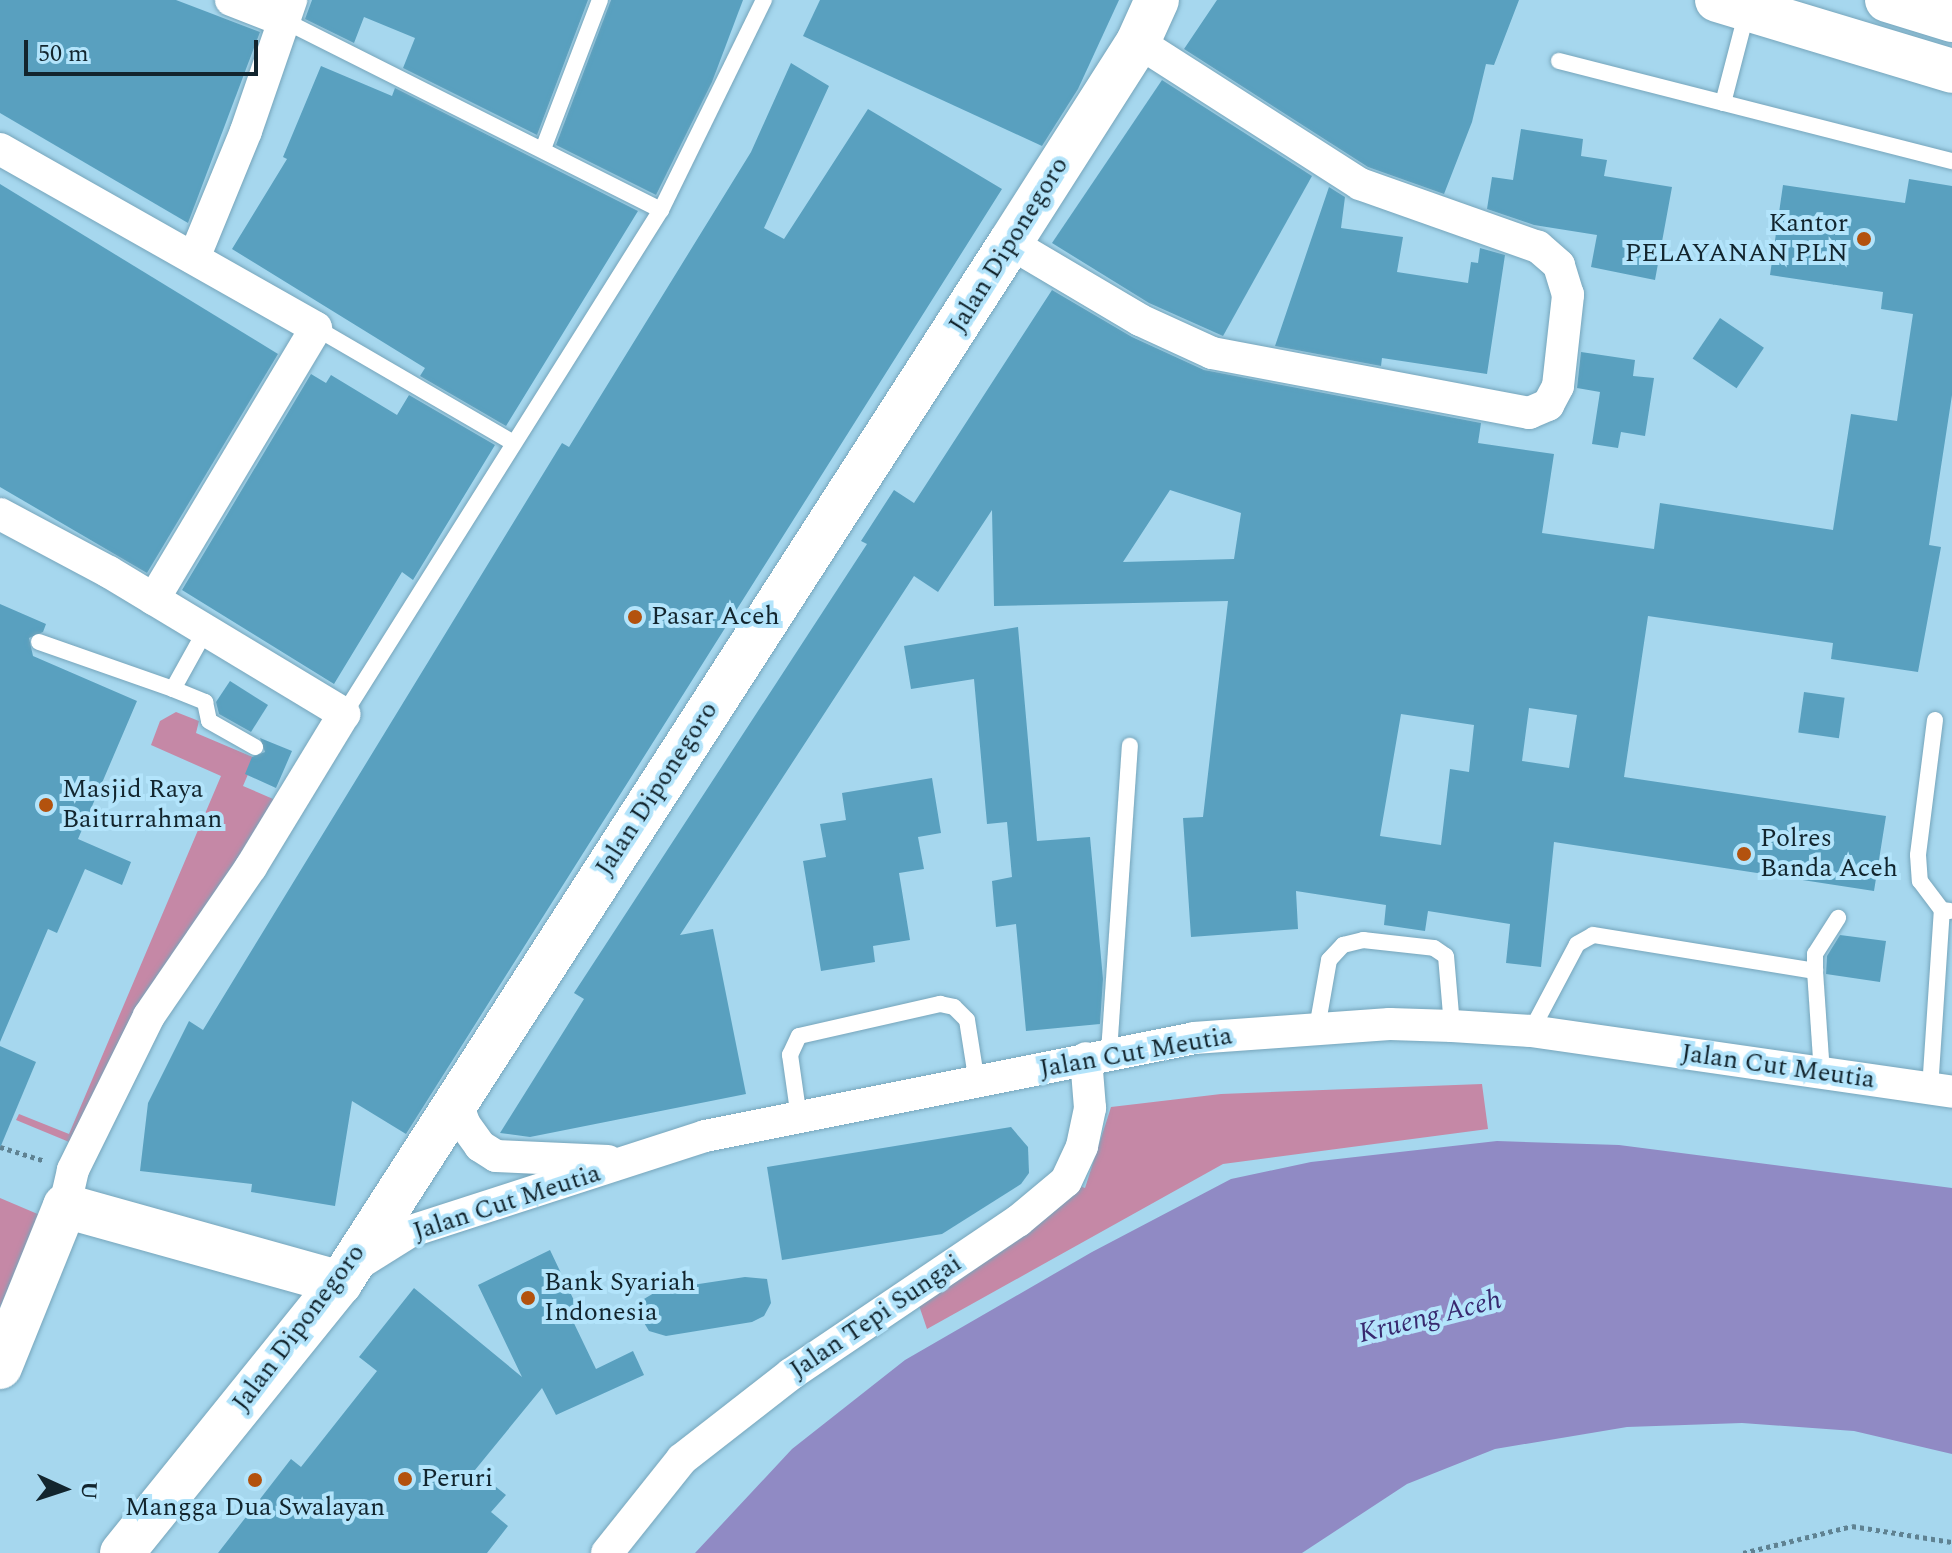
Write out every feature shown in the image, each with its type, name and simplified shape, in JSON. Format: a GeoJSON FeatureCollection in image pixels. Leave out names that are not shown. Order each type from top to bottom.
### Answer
{"type":"FeatureCollection","features":[{"type":"Feature","properties":{"kind":"main road","name":"Jalan Diponegoro"},"geometry":{"type":"LineString","coordinates":[[122,1553],[344,1277],[455,1098],[1138,42],[1157,0]]}},
{"type":"Feature","properties":{"kind":"main road"},"geometry":{"type":"LineString","coordinates":[[1887,0],[1952,20]]}},
{"type":"Feature","properties":{"kind":"main road"},"geometry":{"type":"LineString","coordinates":[[1732,5],[1952,71]]}},
{"type":"Feature","properties":{"kind":"main road"},"geometry":{"type":"LineString","coordinates":[[0,1367],[69,1188],[344,1277]]}},
{"type":"Feature","properties":{"kind":"street"},"geometry":{"type":"LineString","coordinates":[[194,258],[288,10],[231,0]]}},
{"type":"Feature","properties":{"kind":"street"},"geometry":{"type":"LineString","coordinates":[[1010,243],[1140,320],[1212,353],[1529,413],[1548,405],[1558,386],[1568,295],[1559,265],[1538,247],[1360,184],[1138,42]]}},
{"type":"Feature","properties":{"kind":"street"},"geometry":{"type":"LineString","coordinates":[[0,149],[316,328],[154,599]]}},
{"type":"Feature","properties":{"kind":"street"},"geometry":{"type":"LineString","coordinates":[[0,514],[154,599],[204,633],[344,714],[251,867],[149,1016],[69,1188]]}},
{"type":"Feature","properties":{"kind":"street","name":"Jalan Cut Meutia"},"geometry":{"type":"LineString","coordinates":[[344,1277],[411,1231],[635,1162],[705,1136],[1194,1038],[1317,1028],[1452,1026],[1531,1031],[1941,1090]]}},
{"type":"Feature","properties":{"kind":"street","name":"Jalan Tepi Sungai"},"geometry":{"type":"LineString","coordinates":[[607,1553],[682,1459],[791,1374],[1018,1221],[1066,1181],[1082,1146],[1098,1055]]}},
{"type":"Feature","properties":{"kind":"street"},"geometry":{"type":"LineString","coordinates":[[455,1098],[472,1135],[496,1156],[635,1162]]}},
{"type":"Feature","properties":{"kind":"lane"},"geometry":{"type":"LineString","coordinates":[[543,149],[600,0]]}},
{"type":"Feature","properties":{"kind":"lane"},"geometry":{"type":"LineString","coordinates":[[344,714],[512,442],[661,210],[764,0]]}},
{"type":"Feature","properties":{"kind":"lane"},"geometry":{"type":"LineString","coordinates":[[1723,103],[1732,5]]}},
{"type":"Feature","properties":{"kind":"lane"},"geometry":{"type":"LineString","coordinates":[[288,10],[661,210]]}},
{"type":"Feature","properties":{"kind":"lane"},"geometry":{"type":"LineString","coordinates":[[1559,61],[1952,161]]}},
{"type":"Feature","properties":{"kind":"lane"},"geometry":{"type":"LineString","coordinates":[[316,328],[512,442]]}},
{"type":"Feature","properties":{"kind":"lane"},"geometry":{"type":"LineString","coordinates":[[173,689],[204,633]]}},
{"type":"Feature","properties":{"kind":"lane"},"geometry":{"type":"LineString","coordinates":[[39,642],[205,702],[209,721],[255,747]]}},
{"type":"Feature","properties":{"kind":"lane"},"geometry":{"type":"LineString","coordinates":[[1935,720],[1918,855],[1920,881],[1947,911],[1941,1090]]}},
{"type":"Feature","properties":{"kind":"lane"},"geometry":{"type":"LineString","coordinates":[[1098,1055],[1130,746]]}},
{"type":"Feature","properties":{"kind":"lane"},"geometry":{"type":"LineString","coordinates":[[1822,1075],[1815,954],[1838,918]]}},
{"type":"Feature","properties":{"kind":"lane"},"geometry":{"type":"LineString","coordinates":[[1531,1031],[1577,944],[1593,935],[1815,971]]}},
{"type":"Feature","properties":{"kind":"lane"},"geometry":{"type":"LineString","coordinates":[[1317,1028],[1329,960],[1343,945],[1363,940],[1434,948],[1446,956],[1452,1026]]}},
{"type":"Feature","properties":{"kind":"lane"},"geometry":{"type":"LineString","coordinates":[[799,1118],[790,1055],[799,1036],[940,1004],[954,1007],[967,1020],[977,1083]]}},
{"type":"Feature","properties":{"kind":"path"},"geometry":{"type":"LineString","coordinates":[[0,1147],[69,1188]]}},
{"type":"Feature","properties":{"kind":"path"},"geometry":{"type":"LineString","coordinates":[[1743,1553],[1852,1526],[1952,1542]]}},
{"type":"Feature","properties":{"kind":"shaded area"},"geometry":{"type":"Polygon","coordinates":[[[176,712],[199,721],[196,733],[255,758],[243,786],[287,805],[74,1144],[16,1120],[19,1114],[69,1134],[221,776],[151,745],[160,721],[176,712]]]}},
{"type":"Feature","properties":{"kind":"shaded area"},"geometry":{"type":"Polygon","coordinates":[[[1482,1084],[1488,1129],[1223,1164],[927,1329],[909,1276],[1056,1177],[1085,1188],[1111,1107],[1221,1094],[1482,1084]]]}},
{"type":"Feature","properties":{"kind":"shaded area"},"geometry":{"type":"Polygon","coordinates":[[[0,1198],[40,1215],[0,1307],[0,1198]]]}},
{"type":"Feature","properties":{"kind":"water","name":"Krueng Aceh"},"geometry":{"type":"Polygon","coordinates":[[[1497,1141],[1619,1145],[1952,1188],[1952,1454],[1854,1431],[1742,1423],[1627,1427],[1495,1449],[1407,1484],[1302,1553],[695,1553],[792,1449],[905,1360],[1092,1252],[1231,1179],[1311,1162],[1497,1141]]]}},
{"type":"Feature","properties":{"kind":"building"},"geometry":{"type":"Polygon","coordinates":[[[0,0],[176,0],[260,32],[188,223],[0,113],[0,0]]]}},
{"type":"Feature","properties":{"kind":"building"},"geometry":{"type":"Polygon","coordinates":[[[312,0],[588,0],[537,135],[403,68],[415,38],[364,17],[354,43],[305,19],[312,0]]]}},
{"type":"Feature","properties":{"kind":"building"},"geometry":{"type":"Polygon","coordinates":[[[611,0],[743,0],[712,82],[656,195],[556,145],[611,0]]]}},
{"type":"Feature","properties":{"kind":"building"},"geometry":{"type":"Polygon","coordinates":[[[820,0],[1119,0],[1078,89],[1042,146],[803,36],[820,0]]]}},
{"type":"Feature","properties":{"kind":"building"},"geometry":{"type":"Polygon","coordinates":[[[1217,0],[1519,0],[1494,65],[1486,64],[1472,122],[1444,194],[1368,167],[1184,49],[1217,0]]]}},
{"type":"Feature","properties":{"kind":"building","name":"Pasar Aceh"},"geometry":{"type":"Polygon","coordinates":[[[791,63],[829,86],[764,228],[784,239],[868,109],[1002,189],[406,1134],[352,1101],[335,1206],[251,1192],[252,1184],[140,1171],[148,1103],[189,1021],[203,1030],[562,443],[569,447],[751,152],[791,63]]]}},
{"type":"Feature","properties":{"kind":"building"},"geometry":{"type":"Polygon","coordinates":[[[321,66],[392,96],[395,88],[638,211],[506,426],[420,376],[425,368],[232,249],[287,159],[283,157],[321,66]]]}},
{"type":"Feature","properties":{"kind":"building"},"geometry":{"type":"Polygon","coordinates":[[[1162,80],[1312,176],[1223,336],[1149,303],[1052,243],[1162,80]]]}},
{"type":"Feature","properties":{"kind":"building"},"geometry":{"type":"Polygon","coordinates":[[[1521,129],[1583,139],[1581,156],[1607,160],[1604,176],[1672,187],[1655,280],[1591,267],[1597,235],[1534,225],[1487,209],[1492,177],[1513,180],[1521,129]]]}},
{"type":"Feature","properties":{"kind":"building"},"geometry":{"type":"Polygon","coordinates":[[[1909,179],[1952,186],[1952,395],[1929,545],[1941,547],[1918,672],[1831,659],[1833,643],[1648,616],[1624,777],[1886,816],[1874,891],[1554,842],[1541,967],[1506,963],[1510,924],[1428,911],[1425,931],[1384,925],[1386,905],[1296,891],[1298,929],[1191,937],[1183,818],[1203,817],[1228,601],[994,606],[992,510],[938,592],[914,576],[680,935],[713,929],[746,1094],[530,1137],[500,1133],[584,999],[574,993],[867,544],[861,541],[894,490],[914,503],[1052,290],[1132,337],[1204,370],[1481,423],[1478,443],[1554,454],[1542,533],[1654,549],[1660,503],[1833,530],[1851,414],[1897,421],[1913,314],[1881,309],[1883,292],[1770,275],[1783,185],[1905,203],[1909,179]],[[1170,490],[1123,562],[1234,559],[1241,513],[1170,490]],[[1529,708],[1522,761],[1569,768],[1577,715],[1529,708]],[[1401,714],[1380,836],[1441,845],[1450,769],[1469,772],[1474,725],[1401,714]]]}},
{"type":"Feature","properties":{"kind":"building"},"geometry":{"type":"Polygon","coordinates":[[[0,184],[278,354],[147,573],[0,487],[0,184]]]}},
{"type":"Feature","properties":{"kind":"building"},"geometry":{"type":"Polygon","coordinates":[[[1329,187],[1345,197],[1341,228],[1403,237],[1397,272],[1468,283],[1471,262],[1478,263],[1480,248],[1505,255],[1487,374],[1382,358],[1381,366],[1275,346],[1329,187]]]}},
{"type":"Feature","properties":{"kind":"building"},"geometry":{"type":"Polygon","coordinates":[[[1720,318],[1764,348],[1737,388],[1693,359],[1720,318]]]}},
{"type":"Feature","properties":{"kind":"building"},"geometry":{"type":"Polygon","coordinates":[[[1581,352],[1635,360],[1633,376],[1654,378],[1645,436],[1621,432],[1618,448],[1592,444],[1600,392],[1577,388],[1581,352]]]}},
{"type":"Feature","properties":{"kind":"building"},"geometry":{"type":"Polygon","coordinates":[[[311,374],[326,383],[331,375],[397,415],[409,395],[495,445],[413,580],[402,572],[334,684],[182,590],[311,374]]]}},
{"type":"Feature","properties":{"kind":"building","name":"Masjid Raya Baiturrahman"},"geometry":{"type":"Polygon","coordinates":[[[0,604],[46,624],[43,632],[29,638],[33,656],[137,701],[78,839],[131,862],[122,885],[85,869],[57,933],[48,929],[0,1042],[0,604]]]}},
{"type":"Feature","properties":{"kind":"building"},"geometry":{"type":"Polygon","coordinates":[[[1018,627],[1037,841],[1090,837],[1103,979],[1100,1024],[1026,1031],[1016,924],[996,927],[992,881],[1012,877],[1007,822],[987,824],[974,679],[911,689],[904,646],[1018,627]]]}},
{"type":"Feature","properties":{"kind":"building"},"geometry":{"type":"Polygon","coordinates":[[[230,681],[268,705],[251,732],[219,714],[216,702],[230,681]]]}},
{"type":"Feature","properties":{"kind":"building"},"geometry":{"type":"Polygon","coordinates":[[[1804,692],[1845,698],[1839,738],[1798,733],[1804,692]]]}},
{"type":"Feature","properties":{"kind":"building"},"geometry":{"type":"Polygon","coordinates":[[[260,738],[292,751],[276,788],[245,774],[252,757],[265,752],[260,738]]]}},
{"type":"Feature","properties":{"kind":"building"},"geometry":{"type":"Polygon","coordinates":[[[932,778],[941,833],[918,837],[924,869],[899,873],[910,940],[873,946],[875,962],[821,971],[803,861],[826,857],[820,824],[846,820],[842,793],[932,778]]]}},
{"type":"Feature","properties":{"kind":"building"},"geometry":{"type":"Polygon","coordinates":[[[1840,935],[1886,941],[1880,982],[1826,974],[1827,956],[1840,935]]]}},
{"type":"Feature","properties":{"kind":"building"},"geometry":{"type":"Polygon","coordinates":[[[0,1046],[36,1062],[0,1148],[0,1046]]]}},
{"type":"Feature","properties":{"kind":"building"},"geometry":{"type":"Polygon","coordinates":[[[1011,1127],[1028,1147],[1029,1173],[1021,1184],[942,1234],[782,1260],[767,1167],[1011,1127]]]}},
{"type":"Feature","properties":{"kind":"building"},"geometry":{"type":"Polygon","coordinates":[[[550,1250],[579,1311],[570,1315],[596,1369],[633,1351],[644,1375],[556,1415],[542,1388],[475,1470],[506,1495],[491,1512],[508,1526],[487,1553],[218,1553],[291,1459],[301,1467],[377,1371],[359,1357],[414,1288],[522,1377],[478,1285],[550,1250]]]}},
{"type":"Feature","properties":{"kind":"building"},"geometry":{"type":"Polygon","coordinates":[[[745,1277],[767,1279],[771,1303],[764,1316],[752,1322],[666,1336],[649,1331],[640,1316],[644,1299],[659,1290],[745,1277]]]}},
{"type":"Feature","properties":{"kind":"place","name":"Kantor PELAYANAN PLN"},"geometry":{"type":"Point","coordinates":[1864,239]}},
{"type":"Feature","properties":{"kind":"place","name":"Pasar Aceh"},"geometry":{"type":"Point","coordinates":[635,617]}},
{"type":"Feature","properties":{"kind":"place","name":"Masjid Raya Baiturrahman"},"geometry":{"type":"Point","coordinates":[46,805]}},
{"type":"Feature","properties":{"kind":"place","name":"Polres Banda Aceh"},"geometry":{"type":"Point","coordinates":[1744,854]}},
{"type":"Feature","properties":{"kind":"place","name":"Bank Syariah Indonesia"},"geometry":{"type":"Point","coordinates":[528,1298]}},
{"type":"Feature","properties":{"kind":"place","name":"Peruri"},"geometry":{"type":"Point","coordinates":[405,1479]}},
{"type":"Feature","properties":{"kind":"place","name":"Mangga Dua Swalayan"},"geometry":{"type":"Point","coordinates":[255,1480]}}]}
